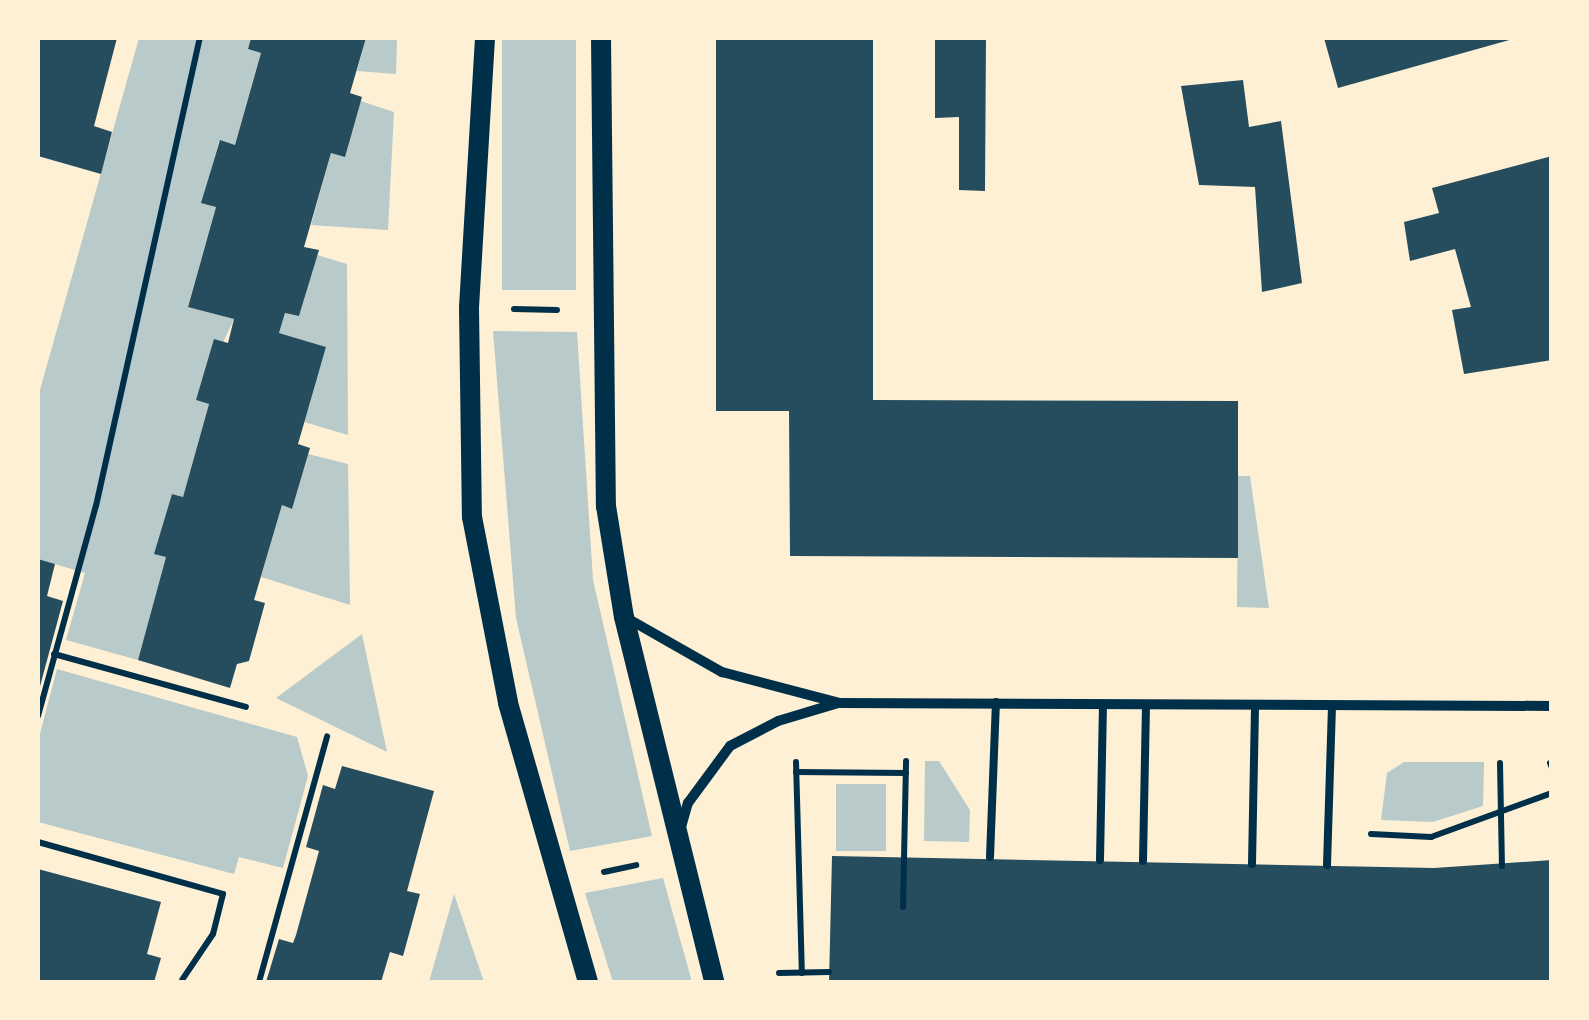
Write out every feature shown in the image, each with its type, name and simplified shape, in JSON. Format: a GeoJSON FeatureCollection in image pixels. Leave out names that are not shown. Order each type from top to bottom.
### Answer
{"type":"FeatureCollection","features":[{"type":"Feature","properties":{"kind":"main road"},"geometry":{"type":"LineString","coordinates":[[484,38],[469,308],[472,516],[508,704],[588,982]]}},
{"type":"Feature","properties":{"kind":"main road"},"geometry":{"type":"LineString","coordinates":[[601,38],[606,506],[624,617],[714,982]]}},
{"type":"Feature","properties":{"kind":"street"},"geometry":{"type":"LineString","coordinates":[[624,617],[722,672],[839,703],[1552,706]]}},
{"type":"Feature","properties":{"kind":"street"},"geometry":{"type":"LineString","coordinates":[[678,840],[688,803],[730,746],[778,721],[839,703]]}},
{"type":"Feature","properties":{"kind":"lane"},"geometry":{"type":"LineString","coordinates":[[990,857],[996,702]]}},
{"type":"Feature","properties":{"kind":"lane"},"geometry":{"type":"LineString","coordinates":[[1100,860],[1103,704]]}},
{"type":"Feature","properties":{"kind":"lane"},"geometry":{"type":"LineString","coordinates":[[1143,861],[1146,704]]}},
{"type":"Feature","properties":{"kind":"lane"},"geometry":{"type":"LineString","coordinates":[[1328,865],[1332,705]]}},
{"type":"Feature","properties":{"kind":"lane"},"geometry":{"type":"LineString","coordinates":[[1252,864],[1255,706]]}},
{"type":"Feature","properties":{"kind":"path"},"geometry":{"type":"LineString","coordinates":[[38,716],[96,506],[200,38]]}},
{"type":"Feature","properties":{"kind":"path"},"geometry":{"type":"LineString","coordinates":[[510,309],[577,310]]}},
{"type":"Feature","properties":{"kind":"path"},"geometry":{"type":"LineString","coordinates":[[54,654],[246,707]]}},
{"type":"Feature","properties":{"kind":"path"},"geometry":{"type":"LineString","coordinates":[[260,982],[327,736]]}},
{"type":"Feature","properties":{"kind":"path"},"geometry":{"type":"LineString","coordinates":[[903,907],[906,761]]}},
{"type":"Feature","properties":{"kind":"path"},"geometry":{"type":"LineString","coordinates":[[796,762],[802,973]]}},
{"type":"Feature","properties":{"kind":"path"},"geometry":{"type":"LineString","coordinates":[[1500,763],[1502,866]]}},
{"type":"Feature","properties":{"kind":"path"},"geometry":{"type":"LineString","coordinates":[[796,772],[906,773]]}},
{"type":"Feature","properties":{"kind":"path"},"geometry":{"type":"LineString","coordinates":[[1371,834],[1431,836],[1552,793]]}},
{"type":"Feature","properties":{"kind":"path"},"geometry":{"type":"LineString","coordinates":[[38,842],[223,894],[213,934],[182,980]]}},
{"type":"Feature","properties":{"kind":"path"},"geometry":{"type":"LineString","coordinates":[[595,874],[643,863]]}},
{"type":"Feature","properties":{"kind":"path"},"geometry":{"type":"LineString","coordinates":[[780,973],[830,972]]}},
{"type":"Feature","properties":{"kind":"shaded area"},"geometry":{"type":"Polygon","coordinates":[[[139,38],[251,38],[248,49],[261,53],[235,145],[219,141],[202,202],[216,207],[188,306],[234,319],[196,400],[209,404],[183,497],[172,494],[155,553],[166,557],[138,660],[66,640],[85,573],[38,559],[38,397],[139,38]]]}},
{"type":"Feature","properties":{"kind":"shaded area"},"geometry":{"type":"Polygon","coordinates":[[[366,38],[397,38],[396,74],[357,71],[366,38]]]}},
{"type":"Feature","properties":{"kind":"shaded area"},"geometry":{"type":"Polygon","coordinates":[[[502,38],[576,38],[576,290],[502,290],[502,38]]]}},
{"type":"Feature","properties":{"kind":"shaded area"},"geometry":{"type":"Polygon","coordinates":[[[361,101],[394,112],[388,230],[311,225],[331,153],[361,101]]]}},
{"type":"Feature","properties":{"kind":"shaded area"},"geometry":{"type":"Polygon","coordinates":[[[317,255],[347,264],[348,435],[304,422],[326,347],[279,333],[285,313],[299,316],[317,255]]]}},
{"type":"Feature","properties":{"kind":"shaded area"},"geometry":{"type":"Polygon","coordinates":[[[493,331],[577,332],[593,580],[652,836],[570,851],[516,618],[493,331]]]}},
{"type":"Feature","properties":{"kind":"shaded area"},"geometry":{"type":"Polygon","coordinates":[[[308,454],[348,464],[350,605],[261,577],[282,505],[292,509],[308,454]]]}},
{"type":"Feature","properties":{"kind":"shaded area"},"geometry":{"type":"Polygon","coordinates":[[[1238,476],[1250,476],[1269,608],[1237,607],[1238,476]]]}},
{"type":"Feature","properties":{"kind":"shaded area"},"geometry":{"type":"Polygon","coordinates":[[[362,634],[387,752],[276,698],[362,634]]]}},
{"type":"Feature","properties":{"kind":"shaded area"},"geometry":{"type":"Polygon","coordinates":[[[57,669],[297,737],[308,776],[283,868],[239,857],[234,874],[38,822],[38,741],[57,669]]]}},
{"type":"Feature","properties":{"kind":"shaded area"},"geometry":{"type":"Polygon","coordinates":[[[925,761],[939,761],[970,810],[969,842],[924,841],[925,761]]]}},
{"type":"Feature","properties":{"kind":"shaded area"},"geometry":{"type":"Polygon","coordinates":[[[1404,762],[1484,762],[1483,806],[1433,822],[1381,820],[1387,773],[1404,762]]]}},
{"type":"Feature","properties":{"kind":"shaded area"},"geometry":{"type":"Polygon","coordinates":[[[836,784],[886,784],[886,851],[836,851],[836,784]]]}},
{"type":"Feature","properties":{"kind":"shaded area"},"geometry":{"type":"Polygon","coordinates":[[[663,878],[692,982],[613,982],[585,893],[663,878]]]}},
{"type":"Feature","properties":{"kind":"shaded area"},"geometry":{"type":"Polygon","coordinates":[[[454,894],[484,982],[429,982],[454,894]]]}},
{"type":"Feature","properties":{"kind":"building"},"geometry":{"type":"Polygon","coordinates":[[[38,38],[117,38],[94,126],[112,132],[101,174],[38,156],[38,38]]]}},
{"type":"Feature","properties":{"kind":"building"},"geometry":{"type":"Polygon","coordinates":[[[251,38],[366,38],[350,93],[362,97],[345,157],[331,153],[304,247],[319,250],[299,316],[285,313],[279,333],[326,347],[298,444],[310,448],[292,509],[282,505],[254,600],[265,603],[249,661],[237,664],[230,688],[138,660],[166,557],[154,554],[172,494],[183,497],[209,404],[196,400],[214,339],[228,343],[234,319],[188,307],[216,207],[201,203],[220,140],[235,145],[261,53],[248,49],[251,38]]]}},
{"type":"Feature","properties":{"kind":"building"},"geometry":{"type":"Polygon","coordinates":[[[716,38],[873,38],[873,400],[1238,401],[1238,558],[790,556],[789,411],[716,411],[716,38]]]}},
{"type":"Feature","properties":{"kind":"building"},"geometry":{"type":"Polygon","coordinates":[[[935,38],[986,38],[985,191],[959,190],[959,117],[935,118],[935,38]]]}},
{"type":"Feature","properties":{"kind":"building"},"geometry":{"type":"Polygon","coordinates":[[[1324,38],[1512,38],[1513,39],[1338,88],[1324,38]]]}},
{"type":"Feature","properties":{"kind":"building"},"geometry":{"type":"Polygon","coordinates":[[[1243,80],[1249,127],[1281,121],[1302,283],[1262,292],[1255,187],[1199,185],[1181,86],[1243,80]]]}},
{"type":"Feature","properties":{"kind":"building"},"geometry":{"type":"Polygon","coordinates":[[[1552,156],[1552,360],[1464,374],[1452,310],[1471,307],[1455,249],[1410,261],[1404,222],[1439,213],[1432,188],[1552,156]]]}},
{"type":"Feature","properties":{"kind":"building"},"geometry":{"type":"Polygon","coordinates":[[[38,559],[55,564],[47,596],[63,601],[39,690],[38,559]]]}},
{"type":"Feature","properties":{"kind":"building"},"geometry":{"type":"Polygon","coordinates":[[[342,766],[434,791],[407,891],[420,894],[403,956],[390,952],[381,982],[266,982],[279,939],[293,943],[296,935],[319,851],[306,847],[323,785],[335,789],[342,766]]]}},
{"type":"Feature","properties":{"kind":"building"},"geometry":{"type":"Polygon","coordinates":[[[832,856],[1434,868],[1552,860],[1552,982],[829,982],[832,856]]]}},
{"type":"Feature","properties":{"kind":"building"},"geometry":{"type":"Polygon","coordinates":[[[38,869],[161,902],[147,954],[161,958],[154,982],[38,982],[38,869]]]}}]}
